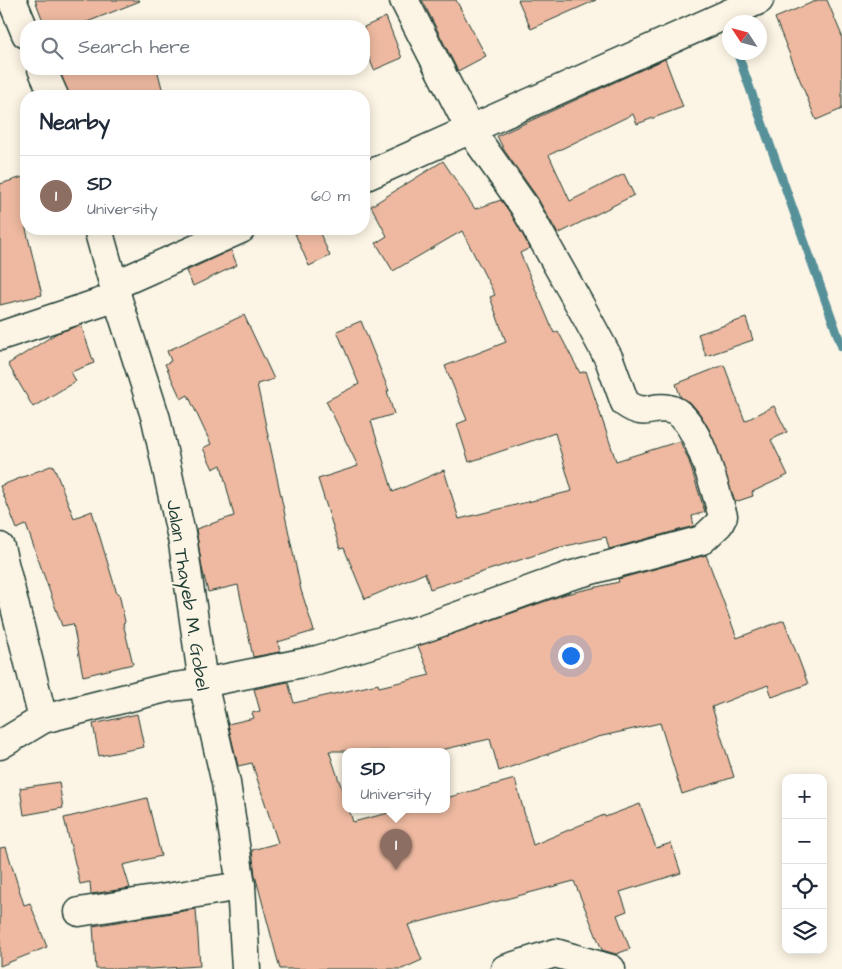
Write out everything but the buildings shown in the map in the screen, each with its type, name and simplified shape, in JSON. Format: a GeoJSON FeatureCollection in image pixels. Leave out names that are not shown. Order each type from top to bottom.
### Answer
{"type":"FeatureCollection","features":[{"type":"Feature","properties":{"kind":"street"},"geometry":{"type":"LineString","coordinates":[[12,0],[20,20]]}},
{"type":"Feature","properties":{"kind":"street"},"geometry":{"type":"LineString","coordinates":[[0,745],[43,719],[166,688],[203,683],[317,660],[422,629],[569,576],[702,540],[720,524],[723,516],[706,461],[685,419],[668,408],[639,411],[625,403],[609,359],[524,206],[470,131],[404,0]]}},
{"type":"Feature","properties":{"kind":"street"},"geometry":{"type":"LineString","coordinates":[[370,174],[759,0]]}},
{"type":"Feature","properties":{"kind":"street"},"geometry":{"type":"LineString","coordinates":[[45,75],[51,90]]}},
{"type":"Feature","properties":{"kind":"street","name":"Jalan Thayeb M. Gobel"},"geometry":{"type":"LineString","coordinates":[[100,235],[156,419],[183,543],[203,683],[226,783],[242,886],[246,969]]}},
{"type":"Feature","properties":{"kind":"street"},"geometry":{"type":"LineString","coordinates":[[0,336],[116,291],[229,235]]}},
{"type":"Feature","properties":{"kind":"street"},"geometry":{"type":"LineString","coordinates":[[0,548],[43,719]]}},
{"type":"Feature","properties":{"kind":"street"},"geometry":{"type":"LineString","coordinates":[[79,912],[242,886]]}},
{"type":"Feature","properties":{"kind":"street"},"geometry":{"type":"LineString","coordinates":[[505,969],[555,953],[611,969]]}},
{"type":"Feature","properties":{"kind":"waterway"},"geometry":{"type":"LineString","coordinates":[[740,60],[842,347]]}},
{"type":"Feature","properties":{"kind":"place","name":"SD"},"geometry":{"type":"Point","coordinates":[396,870]}}]}
